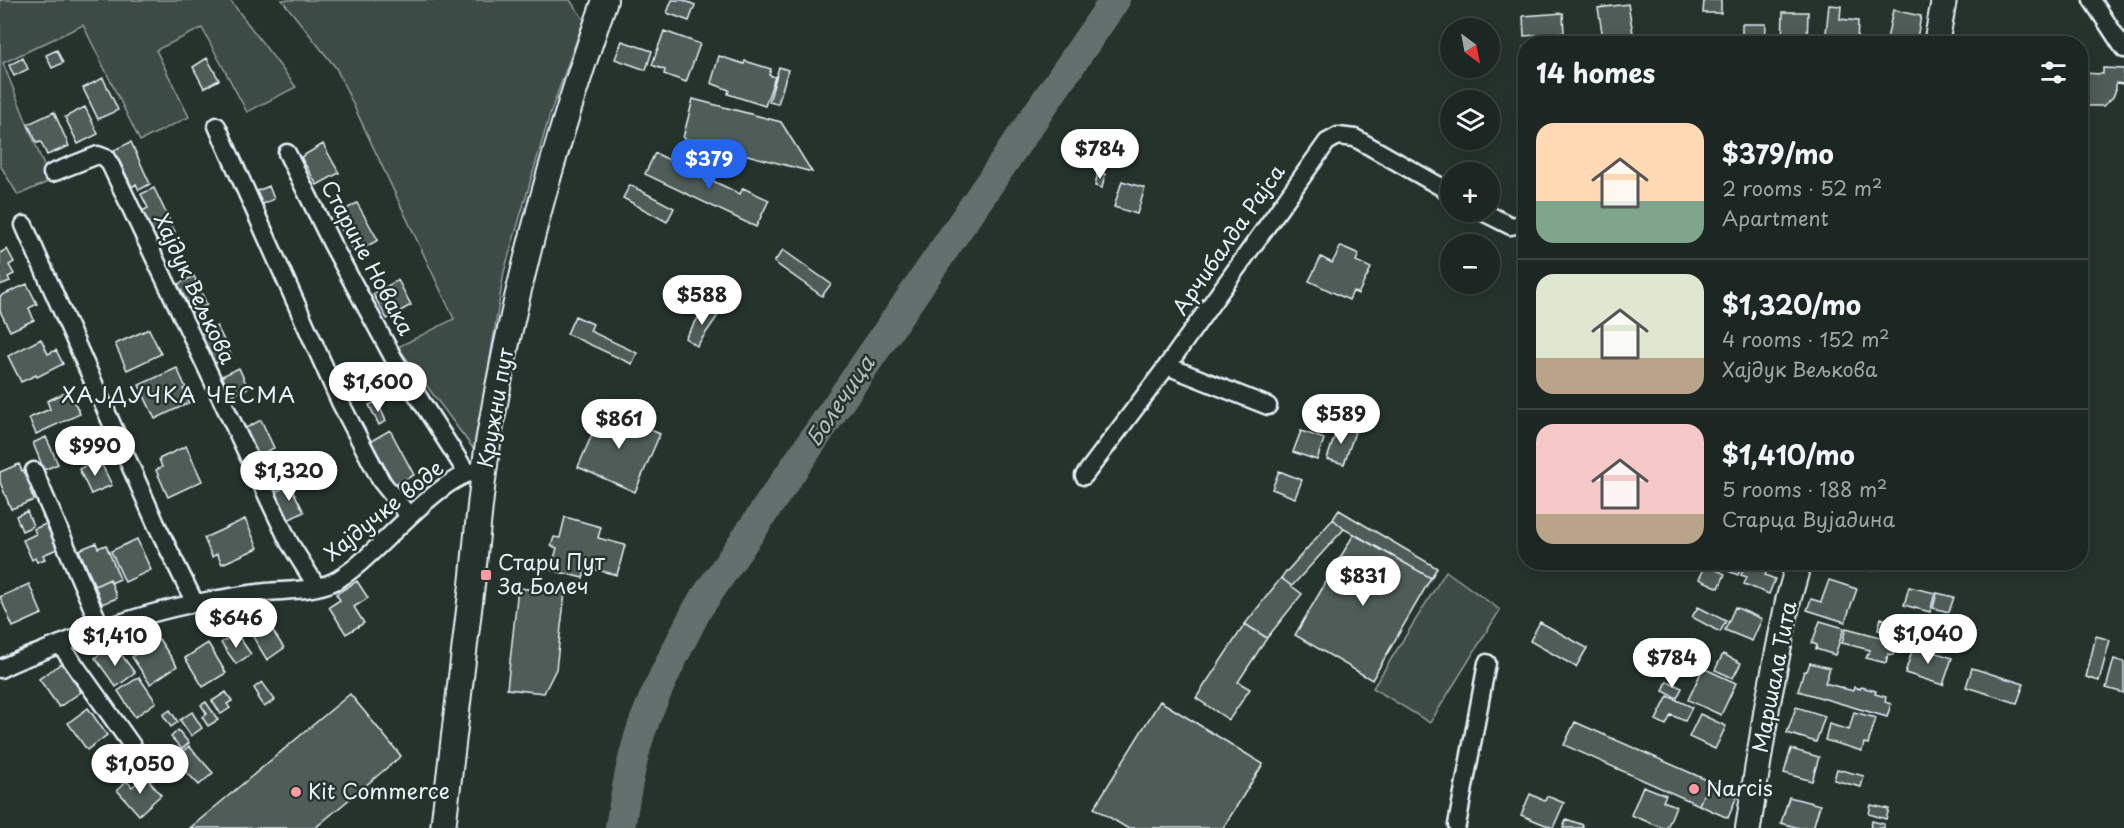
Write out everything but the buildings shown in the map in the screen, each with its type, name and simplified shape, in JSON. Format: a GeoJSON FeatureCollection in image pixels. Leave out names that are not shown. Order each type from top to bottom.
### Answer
{"type":"FeatureCollection","features":[{"type":"Feature","properties":{"kind":"main road","name":"Кружни пут"},"geometry":{"type":"LineString","coordinates":[[443,828],[476,472],[495,402],[520,282],[560,135],[605,0]]}},
{"type":"Feature","properties":{"kind":"main road"},"geometry":{"type":"LineString","coordinates":[[1937,36],[1944,0]]}},
{"type":"Feature","properties":{"kind":"main road","name":"Маршала Тита"},"geometry":{"type":"LineString","coordinates":[[1748,828],[1767,706],[1788,601],[1797,570]]}},
{"type":"Feature","properties":{"kind":"street"},"geometry":{"type":"LineString","coordinates":[[2092,0],[2124,49]]}},
{"type":"Feature","properties":{"kind":"street"},"geometry":{"type":"LineString","coordinates":[[217,126],[340,402],[381,481],[409,516]]}},
{"type":"Feature","properties":{"kind":"street","name":"Арчибалда Рајса"},"geometry":{"type":"LineString","coordinates":[[1084,476],[1167,366],[1327,142],[1338,136],[1355,138],[1440,186]]}},
{"type":"Feature","properties":{"kind":"street","name":"Старине Новака"},"geometry":{"type":"LineString","coordinates":[[287,153],[332,244],[394,359],[476,472]]}},
{"type":"Feature","properties":{"kind":"street","name":"Хајдук Вељкова"},"geometry":{"type":"LineString","coordinates":[[52,172],[98,155],[106,159],[111,166],[289,542],[317,587]]}},
{"type":"Feature","properties":{"kind":"street"},"geometry":{"type":"LineString","coordinates":[[1500,220],[1511,226],[1518,225]]}},
{"type":"Feature","properties":{"kind":"street"},"geometry":{"type":"LineString","coordinates":[[24,225],[156,524],[195,603]]}},
{"type":"Feature","properties":{"kind":"street"},"geometry":{"type":"LineString","coordinates":[[1167,366],[1268,406]]}},
{"type":"Feature","properties":{"kind":"street"},"geometry":{"type":"LineString","coordinates":[[34,471],[101,628]]}},
{"type":"Feature","properties":{"kind":"street","name":"Хајдучке воде"},"geometry":{"type":"LineString","coordinates":[[0,669],[101,628],[195,603],[262,592],[317,587],[339,579],[409,516],[453,481],[476,472]]}},
{"type":"Feature","properties":{"kind":"street"},"geometry":{"type":"LineString","coordinates":[[60,644],[150,771]]}},
{"type":"Feature","properties":{"kind":"street"},"geometry":{"type":"LineString","coordinates":[[1457,825],[1487,663]]}},
{"type":"Feature","properties":{"kind":"shaded area"},"geometry":{"type":"Polygon","coordinates":[[[0,0],[230,0],[296,87],[247,112],[202,28],[156,50],[189,117],[140,141],[83,25],[3,63],[50,181],[18,195],[0,165],[0,0]]]}},
{"type":"Feature","properties":{"kind":"shaded area"},"geometry":{"type":"Polygon","coordinates":[[[282,0],[570,0],[584,20],[551,111],[504,272],[475,451],[398,347],[454,319],[336,68],[282,0]]]}},
{"type":"Feature","properties":{"kind":"shaded area"},"geometry":{"type":"Polygon","coordinates":[[[1446,571],[1500,610],[1430,723],[1373,688],[1446,571]]]}},
{"type":"Feature","properties":{"kind":"waterway","name":"Болечица"},"geometry":{"type":"LineString","coordinates":[[620,828],[629,776],[643,725],[698,608],[1115,0]]}},
{"type":"Feature","properties":{"kind":"place","name":"Стари Пут За Болеч"},"geometry":{"type":"Point","coordinates":[486,575]}},
{"type":"Feature","properties":{"kind":"place","name":"Narcis"},"geometry":{"type":"Point","coordinates":[1694,789]}},
{"type":"Feature","properties":{"kind":"place","name":"Kit Commerce"},"geometry":{"type":"Point","coordinates":[296,792]}},
{"type":"Feature","properties":{"kind":"district","name":"ХАЈДУЧКА ЧЕСМА"},"geometry":{"type":"Point","coordinates":[179,395]}}]}
